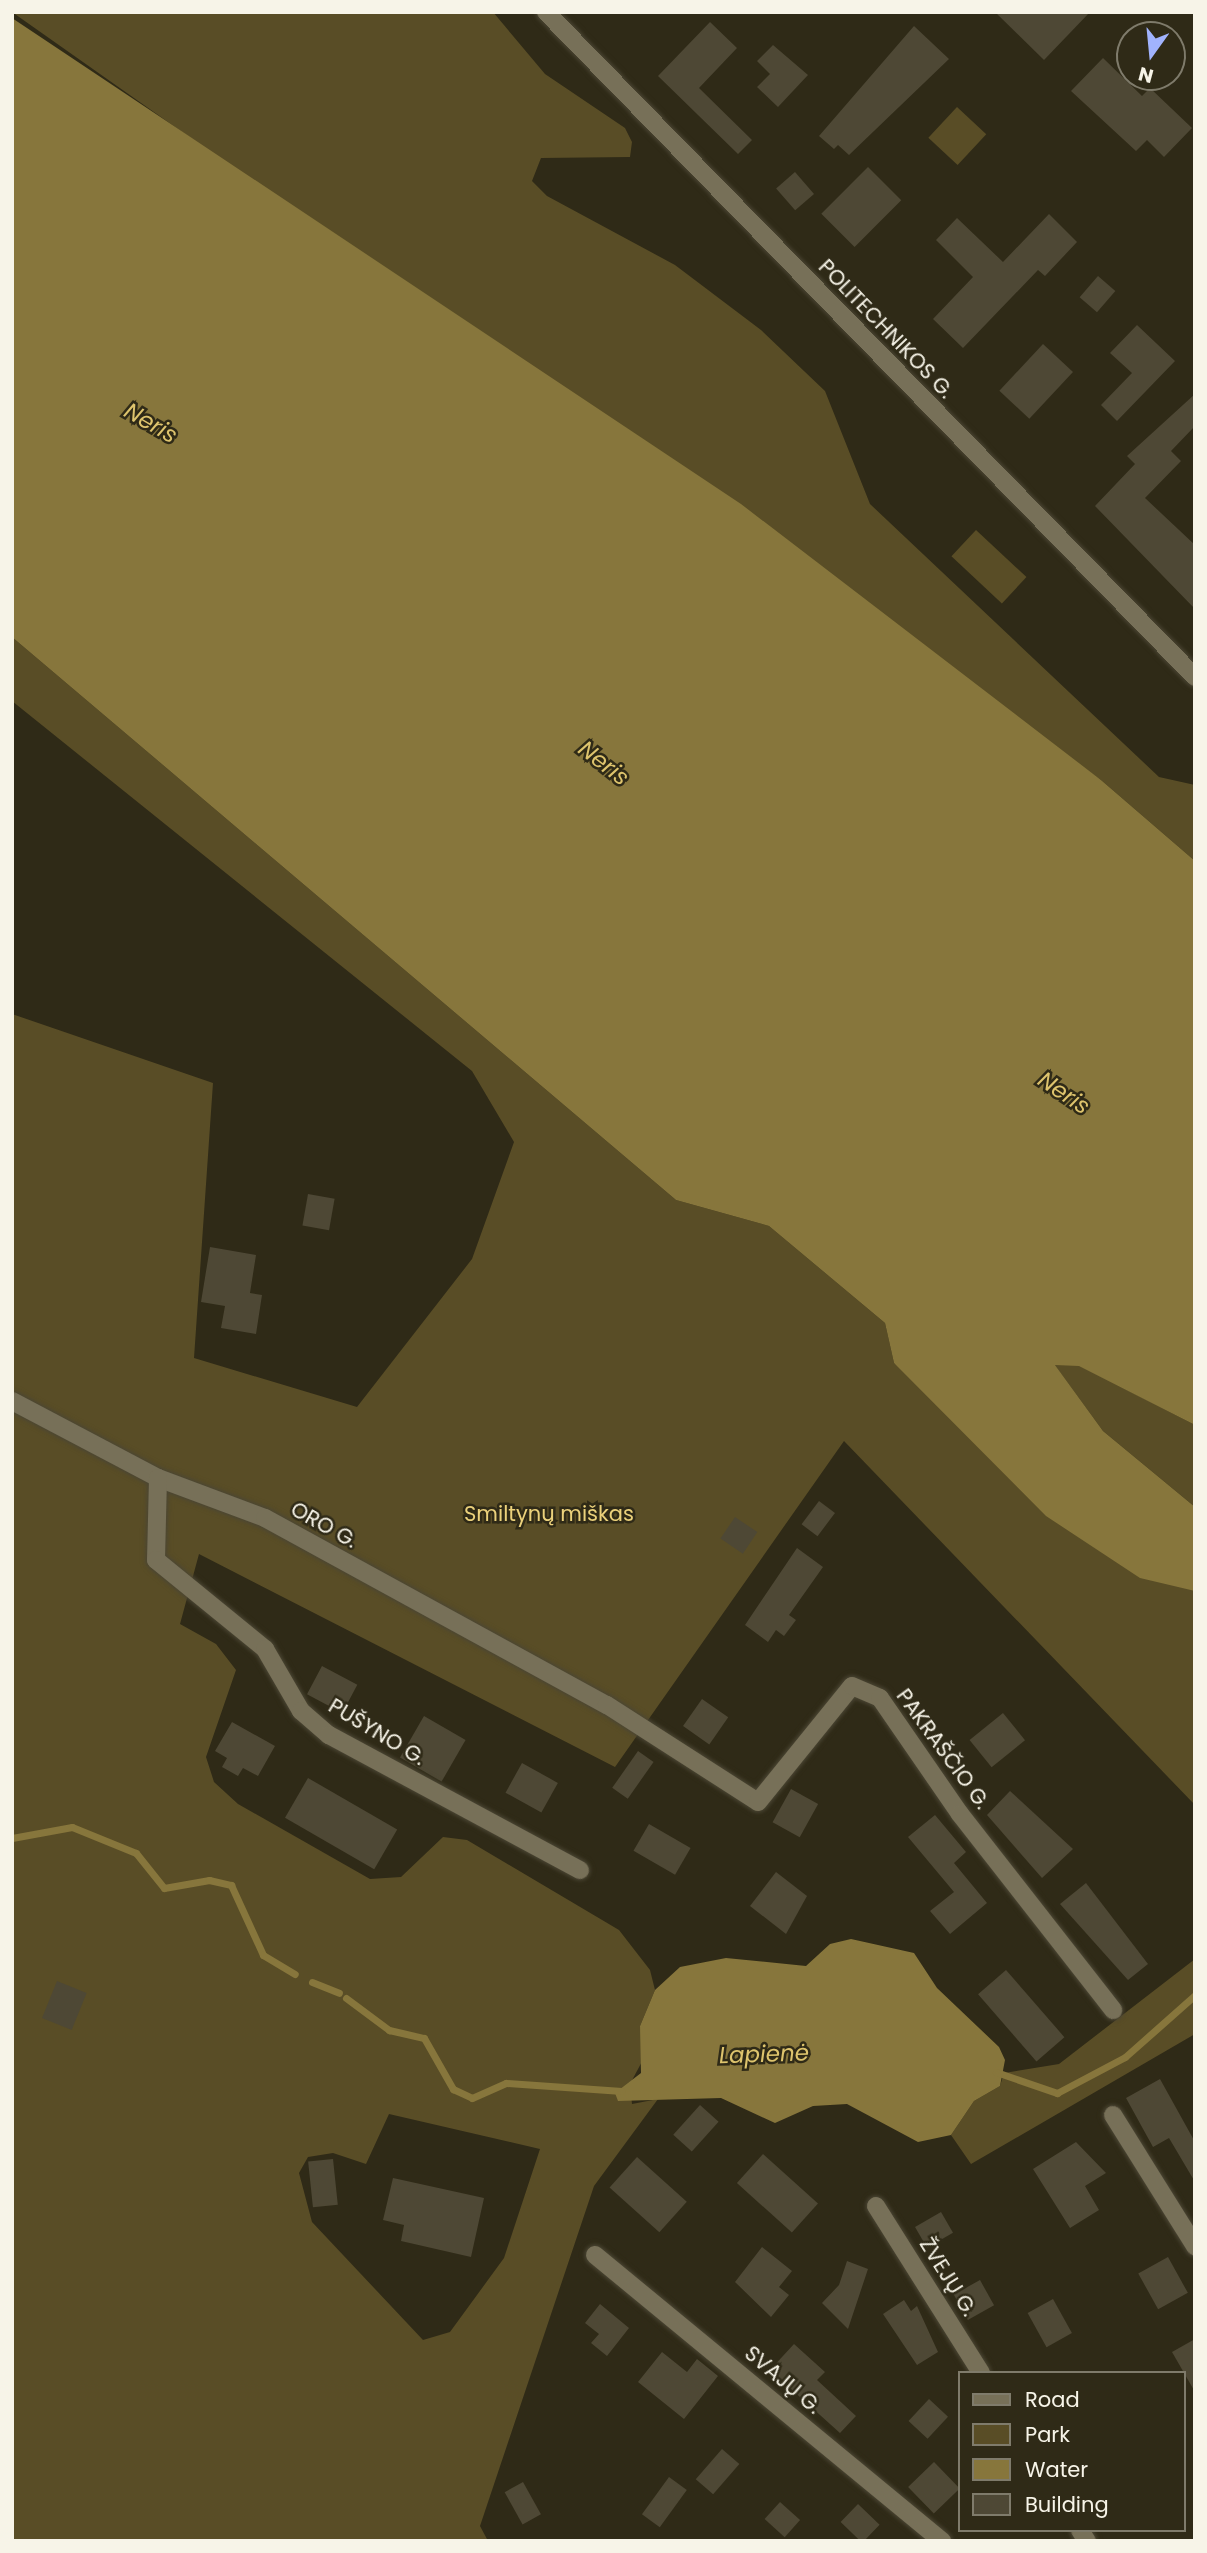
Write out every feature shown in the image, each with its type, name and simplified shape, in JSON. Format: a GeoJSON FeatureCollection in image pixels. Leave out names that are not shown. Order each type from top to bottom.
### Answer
{"type":"FeatureCollection","features":[{"type":"Feature","properties":{"kind":"street","name":"POLITECHNIKOS G."},"geometry":{"type":"LineString","coordinates":[[546,12],[1195,677]]}},
{"type":"Feature","properties":{"kind":"street","name":"ORO G."},"geometry":{"type":"LineString","coordinates":[[12,1401],[158,1478],[265,1518],[607,1705]]}},
{"type":"Feature","properties":{"kind":"street","name":"PUŠYNO G."},"geometry":{"type":"LineString","coordinates":[[158,1478],[156,1560],[265,1649],[300,1710],[329,1735],[580,1870]]}},
{"type":"Feature","properties":{"kind":"street","name":"PAKRAŠČIO G."},"geometry":{"type":"LineString","coordinates":[[607,1705],[758,1802],[852,1686],[880,1698],[960,1814],[1113,2010]]}},
{"type":"Feature","properties":{"kind":"street"},"geometry":{"type":"LineString","coordinates":[[1113,2115],[1195,2246]]}},
{"type":"Feature","properties":{"kind":"street","name":"ŽVEJŲ G."},"geometry":{"type":"LineString","coordinates":[[876,2206],[980,2371]]}},
{"type":"Feature","properties":{"kind":"street","name":"SVAJŲ G."},"geometry":{"type":"LineString","coordinates":[[595,2255],[942,2541]]}},
{"type":"Feature","properties":{"kind":"green space"},"geometry":{"type":"Polygon","coordinates":[[[12,12],[493,12],[545,74],[625,128],[632,142],[630,157],[541,158],[532,181],[547,196],[675,265],[761,330],[825,391],[870,504],[1159,777],[1195,785],[1195,861],[1101,780],[12,12]]]}},
{"type":"Feature","properties":{"kind":"green space"},"geometry":{"type":"Polygon","coordinates":[[[957,107],[986,134],[958,165],[928,138],[957,107]]]}},
{"type":"Feature","properties":{"kind":"green space"},"geometry":{"type":"Polygon","coordinates":[[[976,530],[1026,577],[1002,603],[951,556],[976,530]]]}},
{"type":"Feature","properties":{"kind":"green space","name":"Smiltynų miškas"},"geometry":{"type":"Polygon","coordinates":[[[12,637],[676,1200],[769,1226],[885,1323],[894,1363],[1195,1591],[1195,1805],[844,1441],[615,1767],[199,1554],[180,1624],[216,1644],[236,1670],[206,1757],[214,1782],[238,1804],[370,1879],[401,1877],[443,1837],[467,1840],[619,1930],[650,1970],[655,1990],[640,2026],[645,2056],[630,2084],[632,2104],[658,2099],[594,2186],[480,2526],[488,2541],[12,2541],[12,1014],[213,1083],[194,1358],[357,1407],[472,1259],[514,1142],[472,1071],[12,701],[12,637]],[[389,2114],[366,2164],[333,2153],[308,2157],[299,2173],[312,2222],[423,2340],[450,2332],[504,2258],[540,2149],[389,2114]]]}},
{"type":"Feature","properties":{"kind":"green space"},"geometry":{"type":"Polygon","coordinates":[[[1054,1364],[1079,1365],[1195,1425],[1195,1507],[1103,1431],[1054,1364]]]}},
{"type":"Feature","properties":{"kind":"green space"},"geometry":{"type":"Polygon","coordinates":[[[1195,1959],[1195,2034],[971,2164],[951,2135],[974,2101],[1000,2086],[1004,2073],[1059,2064],[1195,1959]]]}},
{"type":"Feature","properties":{"kind":"water","name":"Neris"},"geometry":{"type":"Polygon","coordinates":[[[12,18],[741,504],[1101,780],[1195,861],[1195,1425],[1079,1366],[1055,1365],[1103,1431],[1195,1507],[1195,1591],[1140,1578],[1046,1516],[894,1363],[885,1323],[769,1226],[676,1200],[12,637],[12,18]]]}},
{"type":"Feature","properties":{"kind":"water"},"geometry":{"type":"Polygon","coordinates":[[[851,1939],[914,1953],[937,1988],[999,2047],[1005,2060],[1000,2086],[974,2101],[951,2135],[918,2142],[847,2104],[813,2106],[775,2123],[721,2098],[618,2101],[615,2093],[641,2073],[640,2026],[655,1990],[680,1967],[726,1958],[806,1966],[830,1944],[851,1939]]]}},
{"type":"Feature","properties":{"kind":"building"},"geometry":{"type":"Polygon","coordinates":[[[995,12],[1090,12],[1044,60],[995,12]]]}},
{"type":"Feature","properties":{"kind":"building"},"geometry":{"type":"Polygon","coordinates":[[[710,22],[737,48],[699,88],[752,140],[738,154],[658,76],[710,22]]]}},
{"type":"Feature","properties":{"kind":"building"},"geometry":{"type":"Polygon","coordinates":[[[914,26],[949,59],[849,155],[838,145],[834,149],[819,136],[914,26]]]}},
{"type":"Feature","properties":{"kind":"building"},"geometry":{"type":"Polygon","coordinates":[[[773,45],[808,75],[778,107],[757,87],[770,74],[757,61],[773,45]]]}},
{"type":"Feature","properties":{"kind":"building"},"geometry":{"type":"Polygon","coordinates":[[[1103,58],[1116,71],[1116,91],[1137,91],[1142,96],[1147,91],[1153,91],[1192,128],[1164,157],[1147,140],[1136,151],[1071,91],[1103,58]]]}},
{"type":"Feature","properties":{"kind":"building"},"geometry":{"type":"Polygon","coordinates":[[[868,167],[901,200],[855,247],[821,214],[868,167]]]}},
{"type":"Feature","properties":{"kind":"building"},"geometry":{"type":"Polygon","coordinates":[[[795,172],[814,194],[795,210],[776,188],[795,172]]]}},
{"type":"Feature","properties":{"kind":"building"},"geometry":{"type":"Polygon","coordinates":[[[1049,214],[1077,242],[1045,276],[1038,270],[963,348],[933,319],[973,277],[936,240],[957,218],[1003,262],[1049,214]]]}},
{"type":"Feature","properties":{"kind":"building"},"geometry":{"type":"Polygon","coordinates":[[[1098,276],[1115,291],[1097,312],[1080,297],[1098,276]]]}},
{"type":"Feature","properties":{"kind":"building"},"geometry":{"type":"Polygon","coordinates":[[[1137,325],[1175,361],[1117,421],[1101,405],[1132,373],[1110,353],[1137,325]]]}},
{"type":"Feature","properties":{"kind":"building"},"geometry":{"type":"Polygon","coordinates":[[[1043,344],[1073,372],[1029,419],[999,391],[1043,344]]]}},
{"type":"Feature","properties":{"kind":"building"},"geometry":{"type":"Polygon","coordinates":[[[1195,394],[1195,426],[1171,451],[1181,461],[1145,498],[1195,545],[1195,609],[1095,506],[1135,464],[1127,456],[1195,394]]]}},
{"type":"Feature","properties":{"kind":"building"},"geometry":{"type":"Polygon","coordinates":[[[308,1194],[335,1199],[329,1230],[302,1226],[308,1194]]]}},
{"type":"Feature","properties":{"kind":"building"},"geometry":{"type":"Polygon","coordinates":[[[210,1247],[256,1255],[250,1293],[262,1295],[256,1334],[221,1328],[225,1306],[201,1302],[210,1247]]]}},
{"type":"Feature","properties":{"kind":"building"},"geometry":{"type":"Polygon","coordinates":[[[819,1501],[835,1513],[818,1536],[802,1524],[819,1501]]]}},
{"type":"Feature","properties":{"kind":"building"},"geometry":{"type":"Polygon","coordinates":[[[735,1517],[757,1532],[743,1554],[720,1539],[735,1517]]]}},
{"type":"Feature","properties":{"kind":"building"},"geometry":{"type":"Polygon","coordinates":[[[797,1548],[823,1567],[789,1615],[796,1620],[784,1636],[776,1630],[768,1642],[745,1625],[797,1548]]]}},
{"type":"Feature","properties":{"kind":"building"},"geometry":{"type":"Polygon","coordinates":[[[322,1666],[357,1685],[342,1713],[307,1694],[322,1666]]]}},
{"type":"Feature","properties":{"kind":"building"},"geometry":{"type":"Polygon","coordinates":[[[702,1699],[728,1717],[709,1744],[683,1726],[702,1699]]]}},
{"type":"Feature","properties":{"kind":"building"},"geometry":{"type":"Polygon","coordinates":[[[1003,1713],[1025,1740],[992,1767],[970,1740],[1003,1713]]]}},
{"type":"Feature","properties":{"kind":"building"},"geometry":{"type":"Polygon","coordinates":[[[424,1716],[466,1740],[442,1782],[400,1758],[424,1716]]]}},
{"type":"Feature","properties":{"kind":"building"},"geometry":{"type":"Polygon","coordinates":[[[232,1722],[275,1746],[258,1776],[243,1768],[238,1776],[222,1767],[227,1758],[215,1751],[232,1722]]]}},
{"type":"Feature","properties":{"kind":"building"},"geometry":{"type":"Polygon","coordinates":[[[638,1751],[654,1762],[628,1799],[612,1788],[638,1751]]]}},
{"type":"Feature","properties":{"kind":"building"},"geometry":{"type":"Polygon","coordinates":[[[522,1763],[558,1783],[541,1813],[506,1793],[522,1763]]]}},
{"type":"Feature","properties":{"kind":"building"},"geometry":{"type":"Polygon","coordinates":[[[308,1778],[397,1830],[374,1869],[285,1818],[308,1778]]]}},
{"type":"Feature","properties":{"kind":"building"},"geometry":{"type":"Polygon","coordinates":[[[791,1789],[818,1804],[800,1837],[773,1822],[791,1789]]]}},
{"type":"Feature","properties":{"kind":"building"},"geometry":{"type":"Polygon","coordinates":[[[1010,1791],[1073,1849],[1042,1878],[987,1815],[1010,1791]]]}},
{"type":"Feature","properties":{"kind":"building"},"geometry":{"type":"Polygon","coordinates":[[[935,1815],[966,1852],[954,1863],[987,1903],[950,1934],[930,1911],[954,1892],[908,1837],[935,1815]]]}},
{"type":"Feature","properties":{"kind":"building"},"geometry":{"type":"Polygon","coordinates":[[[649,1824],[691,1848],[675,1875],[634,1851],[649,1824]]]}},
{"type":"Feature","properties":{"kind":"building"},"geometry":{"type":"Polygon","coordinates":[[[776,1872],[807,1896],[786,1934],[750,1906],[776,1872]]]}},
{"type":"Feature","properties":{"kind":"building"},"geometry":{"type":"Polygon","coordinates":[[[1086,1883],[1148,1964],[1128,1980],[1060,1904],[1086,1883]]]}},
{"type":"Feature","properties":{"kind":"building"},"geometry":{"type":"Polygon","coordinates":[[[1006,1970],[1064,2037],[1036,2061],[978,1994],[1006,1970]]]}},
{"type":"Feature","properties":{"kind":"building"},"geometry":{"type":"Polygon","coordinates":[[[57,1981],[87,1993],[72,2030],[42,2018],[57,1981]]]}},
{"type":"Feature","properties":{"kind":"building"},"geometry":{"type":"Polygon","coordinates":[[[1160,2079],[1195,2142],[1195,2182],[1169,2138],[1153,2147],[1126,2098],[1160,2079]]]}},
{"type":"Feature","properties":{"kind":"building"},"geometry":{"type":"Polygon","coordinates":[[[700,2105],[719,2122],[692,2151],[673,2135],[700,2105]]]}},
{"type":"Feature","properties":{"kind":"building"},"geometry":{"type":"Polygon","coordinates":[[[1076,2142],[1106,2173],[1085,2186],[1099,2210],[1070,2228],[1033,2169],[1076,2142]]]}},
{"type":"Feature","properties":{"kind":"building"},"geometry":{"type":"Polygon","coordinates":[[[763,2154],[818,2204],[792,2232],[737,2183],[763,2154]]]}},
{"type":"Feature","properties":{"kind":"building"},"geometry":{"type":"Polygon","coordinates":[[[637,2157],[687,2202],[659,2232],[610,2187],[637,2157]]]}},
{"type":"Feature","properties":{"kind":"building"},"geometry":{"type":"Polygon","coordinates":[[[333,2159],[338,2205],[313,2207],[308,2162],[333,2159]]]}},
{"type":"Feature","properties":{"kind":"building"},"geometry":{"type":"Polygon","coordinates":[[[393,2178],[484,2198],[471,2257],[401,2241],[404,2225],[383,2220],[393,2178]]]}},
{"type":"Feature","properties":{"kind":"building"},"geometry":{"type":"Polygon","coordinates":[[[941,2212],[953,2233],[927,2248],[915,2227],[941,2212]]]}},
{"type":"Feature","properties":{"kind":"building"},"geometry":{"type":"Polygon","coordinates":[[[762,2247],[792,2271],[779,2287],[789,2295],[771,2317],[735,2282],[762,2247]]]}},
{"type":"Feature","properties":{"kind":"building"},"geometry":{"type":"Polygon","coordinates":[[[1168,2257],[1188,2293],[1158,2309],[1138,2273],[1168,2257]]]}},
{"type":"Feature","properties":{"kind":"building"},"geometry":{"type":"Polygon","coordinates":[[[847,2261],[868,2269],[848,2329],[822,2303],[839,2285],[847,2261]]]}},
{"type":"Feature","properties":{"kind":"building"},"geometry":{"type":"Polygon","coordinates":[[[980,2280],[994,2305],[968,2320],[954,2295],[980,2280]]]}},
{"type":"Feature","properties":{"kind":"building"},"geometry":{"type":"Polygon","coordinates":[[[1053,2299],[1072,2333],[1047,2347],[1028,2313],[1053,2299]]]}},
{"type":"Feature","properties":{"kind":"building"},"geometry":{"type":"Polygon","coordinates":[[[904,2300],[911,2311],[917,2306],[938,2352],[917,2365],[883,2314],[904,2300]]]}},
{"type":"Feature","properties":{"kind":"building"},"geometry":{"type":"Polygon","coordinates":[[[600,2304],[629,2328],[607,2356],[591,2343],[599,2334],[585,2323],[600,2304]]]}},
{"type":"Feature","properties":{"kind":"building"},"geometry":{"type":"Polygon","coordinates":[[[1195,2339],[1195,2392],[1186,2376],[1186,2371],[1183,2371],[1172,2352],[1195,2339]]]}},
{"type":"Feature","properties":{"kind":"building"},"geometry":{"type":"Polygon","coordinates":[[[794,2344],[825,2372],[817,2380],[856,2416],[840,2433],[770,2370],[794,2344]]]}},
{"type":"Feature","properties":{"kind":"building"},"geometry":{"type":"Polygon","coordinates":[[[662,2352],[687,2372],[697,2359],[718,2376],[684,2419],[638,2382],[662,2352]]]}},
{"type":"Feature","properties":{"kind":"building"},"geometry":{"type":"Polygon","coordinates":[[[929,2399],[948,2417],[928,2439],[909,2421],[929,2399]]]}},
{"type":"Feature","properties":{"kind":"building"},"geometry":{"type":"Polygon","coordinates":[[[722,2449],[739,2464],[713,2494],[696,2479],[722,2449]]]}},
{"type":"Feature","properties":{"kind":"building"},"geometry":{"type":"Polygon","coordinates":[[[934,2462],[958,2487],[958,2490],[934,2514],[908,2487],[934,2462]]]}},
{"type":"Feature","properties":{"kind":"building"},"geometry":{"type":"Polygon","coordinates":[[[669,2477],[687,2490],[660,2527],[642,2514],[669,2477]]]}},
{"type":"Feature","properties":{"kind":"building"},"geometry":{"type":"Polygon","coordinates":[[[523,2482],[541,2514],[523,2525],[505,2492],[523,2482]]]}},
{"type":"Feature","properties":{"kind":"building"},"geometry":{"type":"Polygon","coordinates":[[[780,2502],[800,2520],[785,2537],[765,2519],[780,2502]]]}},
{"type":"Feature","properties":{"kind":"building"},"geometry":{"type":"Polygon","coordinates":[[[858,2504],[880,2525],[864,2541],[860,2541],[841,2522],[858,2504]]]}},
{"type":"Feature","properties":{"kind":"waterway","name":"Lapienė"},"geometry":{"type":"LineString","coordinates":[[12,1838],[72,1827],[136,1853],[164,1888],[209,1880],[231,1885],[263,1955],[295,1974]]}},
{"type":"Feature","properties":{"kind":"waterway","name":"Lapienė"},"geometry":{"type":"LineString","coordinates":[[312,1982],[339,1993]]}},
{"type":"Feature","properties":{"kind":"waterway","name":"Lapienė"},"geometry":{"type":"LineString","coordinates":[[996,2072],[1057,2093],[1125,2057],[1195,1995]]}},
{"type":"Feature","properties":{"kind":"waterway","name":"Lapienė"},"geometry":{"type":"LineString","coordinates":[[346,1998],[389,2030],[424,2038],[453,2089],[472,2098],[506,2083],[622,2091]]}}]}
